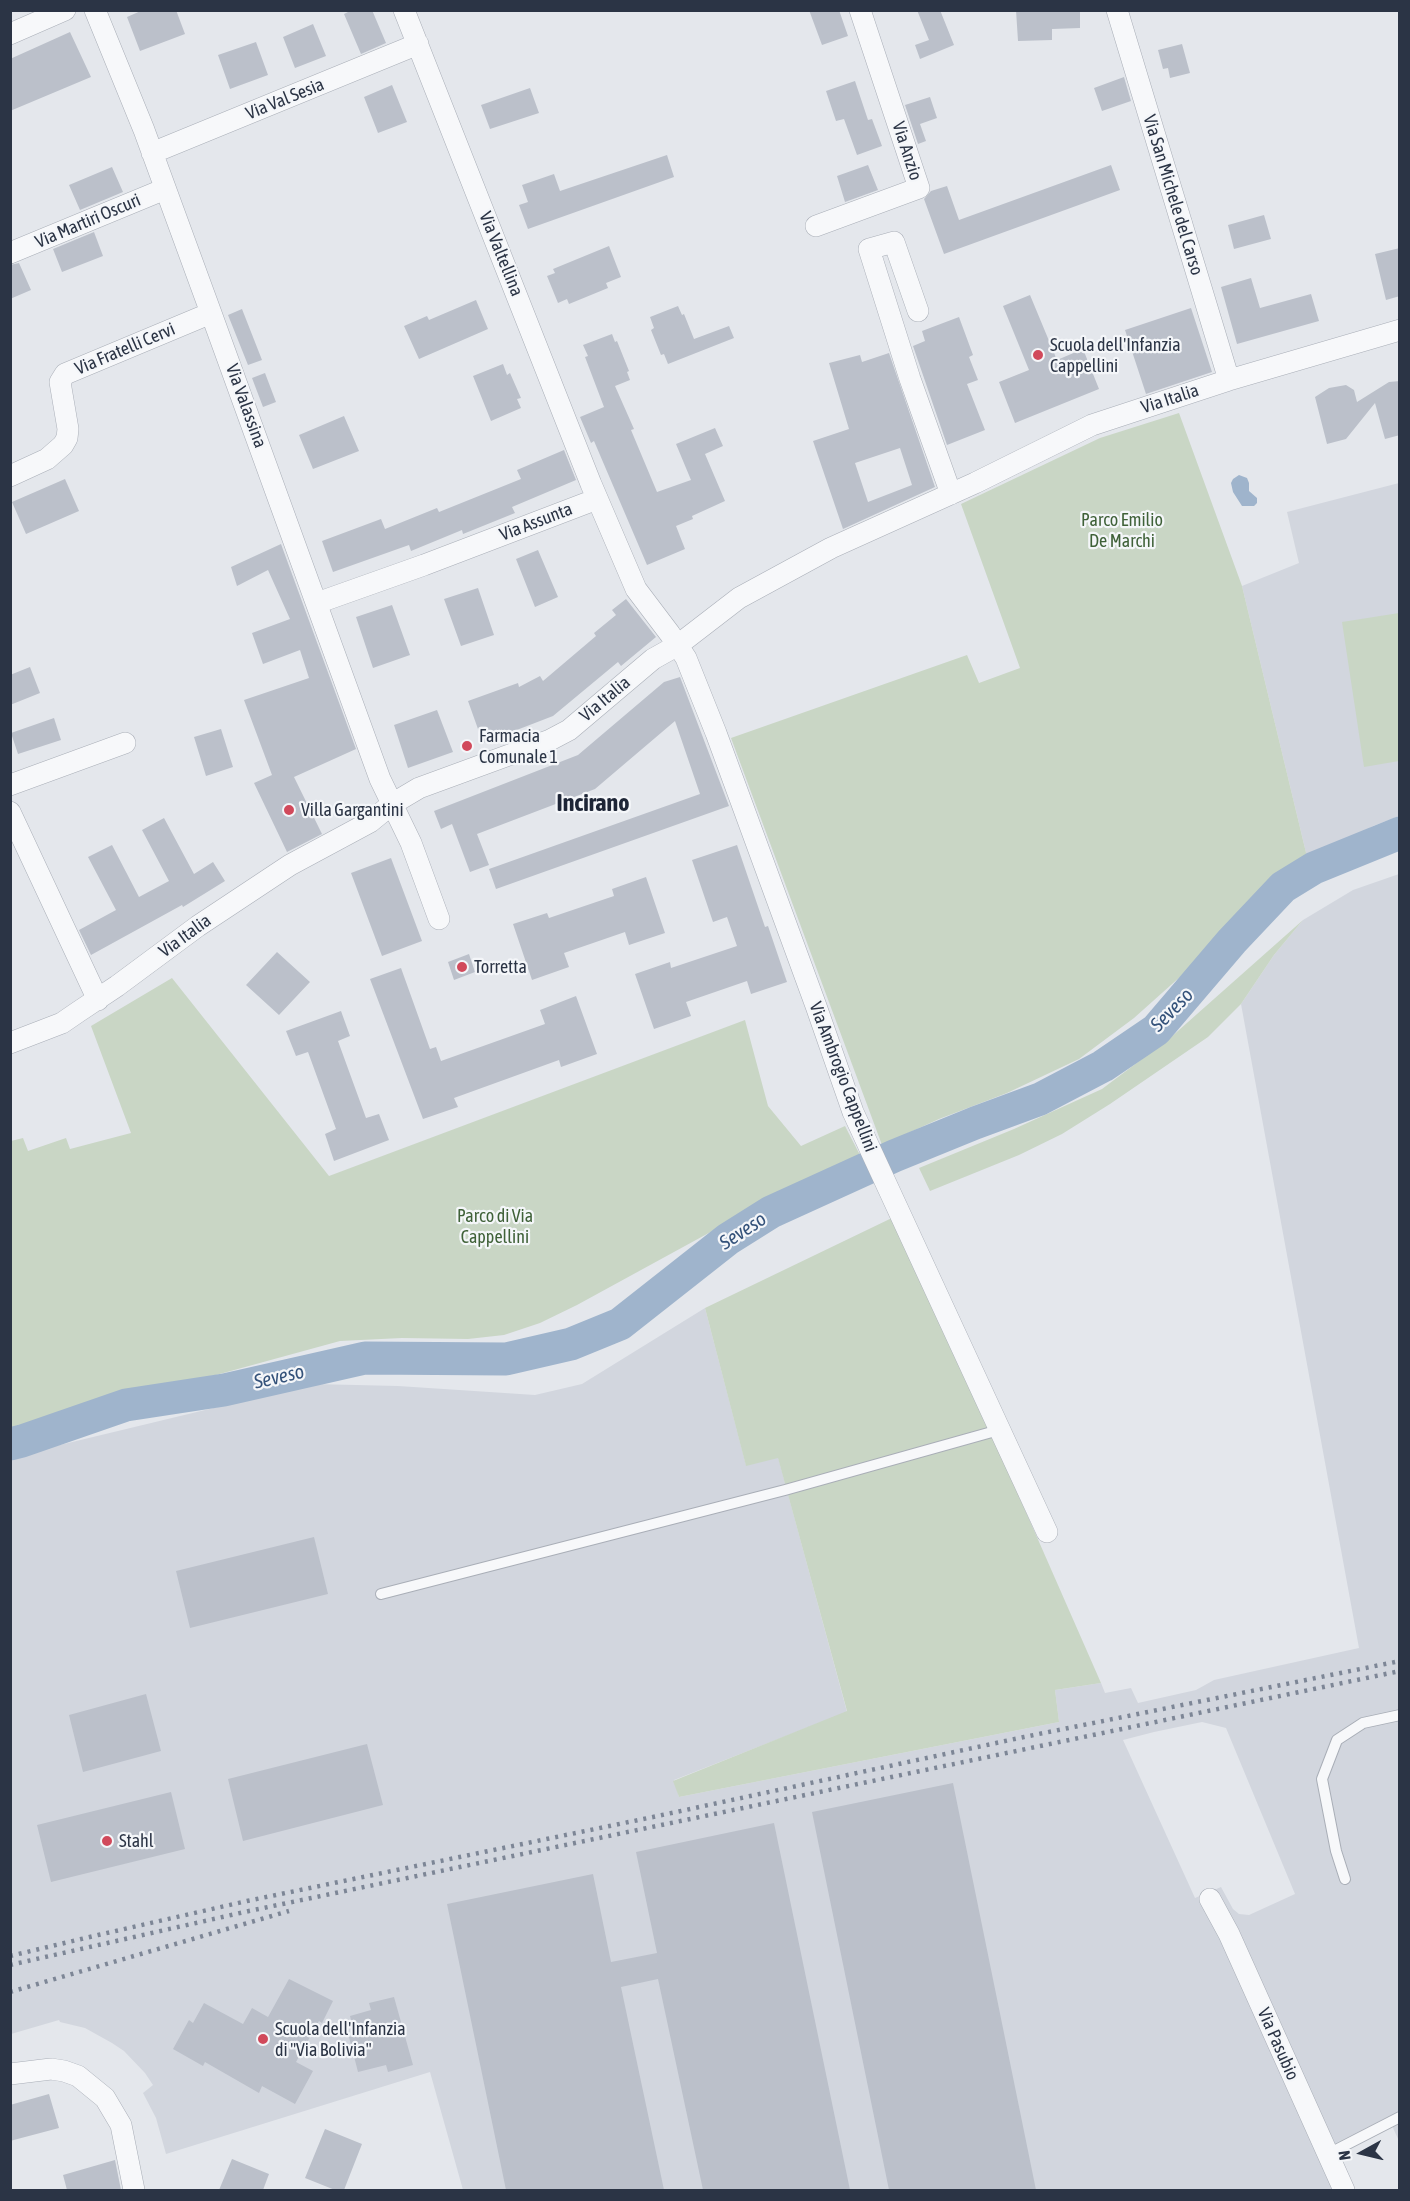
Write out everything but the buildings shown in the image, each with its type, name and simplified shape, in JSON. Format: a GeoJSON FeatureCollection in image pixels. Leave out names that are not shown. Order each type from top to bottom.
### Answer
{"type":"FeatureCollection","features":[{"type":"Feature","properties":{"kind":"street"},"geometry":{"type":"LineString","coordinates":[[10,34],[65,10]]}},
{"type":"Feature","properties":{"kind":"street","name":"Via Valassina"},"geometry":{"type":"LineString","coordinates":[[94,10],[152,153],[318,603],[380,779],[411,843],[439,919]]}},
{"type":"Feature","properties":{"kind":"street","name":"Via Valtellina"},"geometry":{"type":"LineString","coordinates":[[404,10],[597,499]]}},
{"type":"Feature","properties":{"kind":"street","name":"Via Anzio"},"geometry":{"type":"LineString","coordinates":[[816,226],[919,188],[860,10]]}},
{"type":"Feature","properties":{"kind":"street","name":"Via San Michele del Carso"},"geometry":{"type":"LineString","coordinates":[[1117,10],[1229,380]]}},
{"type":"Feature","properties":{"kind":"street","name":"Via Val Sesia"},"geometry":{"type":"LineString","coordinates":[[152,153],[418,44]]}},
{"type":"Feature","properties":{"kind":"street","name":"Via Martiri Oscuri"},"geometry":{"type":"LineString","coordinates":[[10,253],[165,189]]}},
{"type":"Feature","properties":{"kind":"street"},"geometry":{"type":"LineString","coordinates":[[918,311],[894,242],[869,249],[910,379],[951,494]]}},
{"type":"Feature","properties":{"kind":"street","name":"Via Fratelli Cervi"},"geometry":{"type":"LineString","coordinates":[[10,476],[42,462],[53,454],[67,438],[68,429],[60,382],[62,376],[211,312]]}},
{"type":"Feature","properties":{"kind":"street","name":"Via Italia"},"geometry":{"type":"LineString","coordinates":[[10,1043],[62,1023],[98,1000],[207,920],[290,865],[370,822],[392,804],[419,788],[550,740],[569,730],[653,659],[678,645],[739,598],[831,548],[951,494],[1092,425],[1229,380],[1400,330]]}},
{"type":"Feature","properties":{"kind":"street","name":"Via Assunta"},"geometry":{"type":"LineString","coordinates":[[318,603],[597,499],[636,589],[678,645]]}},
{"type":"Feature","properties":{"kind":"street","name":"Via Ambrogio Cappellini"},"geometry":{"type":"LineString","coordinates":[[678,645],[686,658],[716,733],[853,1112],[1047,1532]]}},
{"type":"Feature","properties":{"kind":"street"},"geometry":{"type":"LineString","coordinates":[[10,785],[125,743]]}},
{"type":"Feature","properties":{"kind":"street"},"geometry":{"type":"LineString","coordinates":[[10,812],[98,1000]]}},
{"type":"Feature","properties":{"kind":"street","name":"Via Pasubio"},"geometry":{"type":"LineString","coordinates":[[1210,1899],[1229,1934],[1344,2190]]}},
{"type":"Feature","properties":{"kind":"street"},"geometry":{"type":"LineString","coordinates":[[10,2074],[51,2069],[78,2076],[105,2098],[118,2118],[125,2139],[134,2190]]}},
{"type":"Feature","properties":{"kind":"street"},"geometry":{"type":"LineString","coordinates":[[125,2139],[138,2161],[148,2190]]}},
{"type":"Feature","properties":{"kind":"lane"},"geometry":{"type":"LineString","coordinates":[[381,1594],[786,1490],[999,1430]]}},
{"type":"Feature","properties":{"kind":"lane"},"geometry":{"type":"LineString","coordinates":[[1345,1879],[1336,1851],[1322,1779],[1337,1740],[1363,1723],[1400,1715]]}},
{"type":"Feature","properties":{"kind":"lane"},"geometry":{"type":"LineString","coordinates":[[1328,2154],[1400,2117]]}},
{"type":"Feature","properties":{"kind":"shaded area"},"geometry":{"type":"Polygon","coordinates":[[[1399,483],[1399,816],[1373,826],[1308,861],[1242,586],[1299,563],[1287,512],[1399,483]]]}},
{"type":"Feature","properties":{"kind":"shaded area"},"geometry":{"type":"Polygon","coordinates":[[[1399,874],[1399,2141],[1388,2117],[1324,2149],[1339,2190],[463,2190],[430,2072],[166,2154],[156,2118],[143,2093],[153,2085],[124,2051],[85,2028],[59,2020],[11,2034],[10,1457],[313,1384],[398,1386],[535,1395],[582,1384],[705,1308],[746,1465],[778,1457],[847,1712],[674,1780],[679,1797],[1059,1722],[1055,1690],[1101,1683],[1105,1693],[1131,1688],[1138,1703],[1196,1690],[1214,1680],[1359,1648],[1241,1004],[1274,955],[1303,920],[1353,890],[1399,874]],[[1202,1722],[1123,1740],[1195,1898],[1221,1887],[1233,1909],[1239,1914],[1249,1915],[1295,1894],[1226,1728],[1202,1722]]]}},
{"type":"Feature","properties":{"kind":"green space","name":"Parco Emilio De Marchi"},"geometry":{"type":"Polygon","coordinates":[[[1179,413],[1242,586],[1308,861],[1275,884],[1245,910],[1181,976],[1134,1018],[1079,1059],[1007,1093],[939,1119],[882,1145],[731,738],[967,655],[979,683],[1020,668],[961,504],[1100,438],[1179,413]]]}},
{"type":"Feature","properties":{"kind":"green space"},"geometry":{"type":"Polygon","coordinates":[[[1399,613],[1399,761],[1364,767],[1342,622],[1399,613]]]}},
{"type":"Feature","properties":{"kind":"green space"},"geometry":{"type":"Polygon","coordinates":[[[1303,920],[1274,955],[1241,1004],[1208,1037],[1062,1134],[1019,1155],[930,1191],[919,1168],[1014,1129],[1102,1089],[1170,1038],[1303,920]]]}},
{"type":"Feature","properties":{"kind":"green space","name":"Parco di Via Cappellini"},"geometry":{"type":"Polygon","coordinates":[[[172,978],[329,1176],[745,1020],[768,1106],[801,1146],[845,1126],[861,1157],[738,1217],[577,1305],[540,1323],[504,1335],[468,1339],[402,1338],[340,1341],[216,1375],[95,1402],[11,1431],[11,1141],[23,1138],[28,1151],[66,1138],[70,1149],[131,1133],[91,1026],[172,978]]]}},
{"type":"Feature","properties":{"kind":"green space"},"geometry":{"type":"Polygon","coordinates":[[[896,1216],[1101,1683],[1055,1690],[1059,1722],[679,1797],[673,1781],[847,1711],[778,1458],[746,1466],[705,1308],[896,1216]]]}},
{"type":"Feature","properties":{"kind":"water"},"geometry":{"type":"Polygon","coordinates":[[[1239,475],[1247,478],[1249,491],[1257,498],[1254,506],[1242,506],[1233,492],[1231,483],[1239,475]]]}},
{"type":"Feature","properties":{"kind":"waterway","name":"Seveso"},"geometry":{"type":"LineString","coordinates":[[10,1444],[126,1405],[224,1390],[365,1358],[506,1359],[571,1344],[620,1324],[728,1239],[771,1212],[894,1156],[1040,1099],[1103,1066],[1156,1030],[1232,941],[1283,887],[1314,868],[1400,833]]}},
{"type":"Feature","properties":{"kind":"railway"},"geometry":{"type":"LineString","coordinates":[[10,1956],[247,1901],[1024,1737],[1400,1661]]}},
{"type":"Feature","properties":{"kind":"railway"},"geometry":{"type":"LineString","coordinates":[[10,1965],[249,1911],[1400,1671]]}},
{"type":"Feature","properties":{"kind":"railway"},"geometry":{"type":"LineString","coordinates":[[10,1992],[289,1911]]}},
{"type":"Feature","properties":{"kind":"place","name":"Scuola dell'Infanzia Cappellini"},"geometry":{"type":"Point","coordinates":[1038,355]}},
{"type":"Feature","properties":{"kind":"place","name":"Farmacia Comunale 1"},"geometry":{"type":"Point","coordinates":[467,746]}},
{"type":"Feature","properties":{"kind":"place","name":"Villa Gargantini"},"geometry":{"type":"Point","coordinates":[289,810]}},
{"type":"Feature","properties":{"kind":"place","name":"Torretta"},"geometry":{"type":"Point","coordinates":[462,967]}},
{"type":"Feature","properties":{"kind":"place","name":"Stahl"},"geometry":{"type":"Point","coordinates":[107,1841]}},
{"type":"Feature","properties":{"kind":"place","name":"Scuola dell'Infanzia di \"Via Bolivia\""},"geometry":{"type":"Point","coordinates":[263,2039]}},
{"type":"Feature","properties":{"kind":"district","name":"Incirano"},"geometry":{"type":"Point","coordinates":[593,803]}}]}
